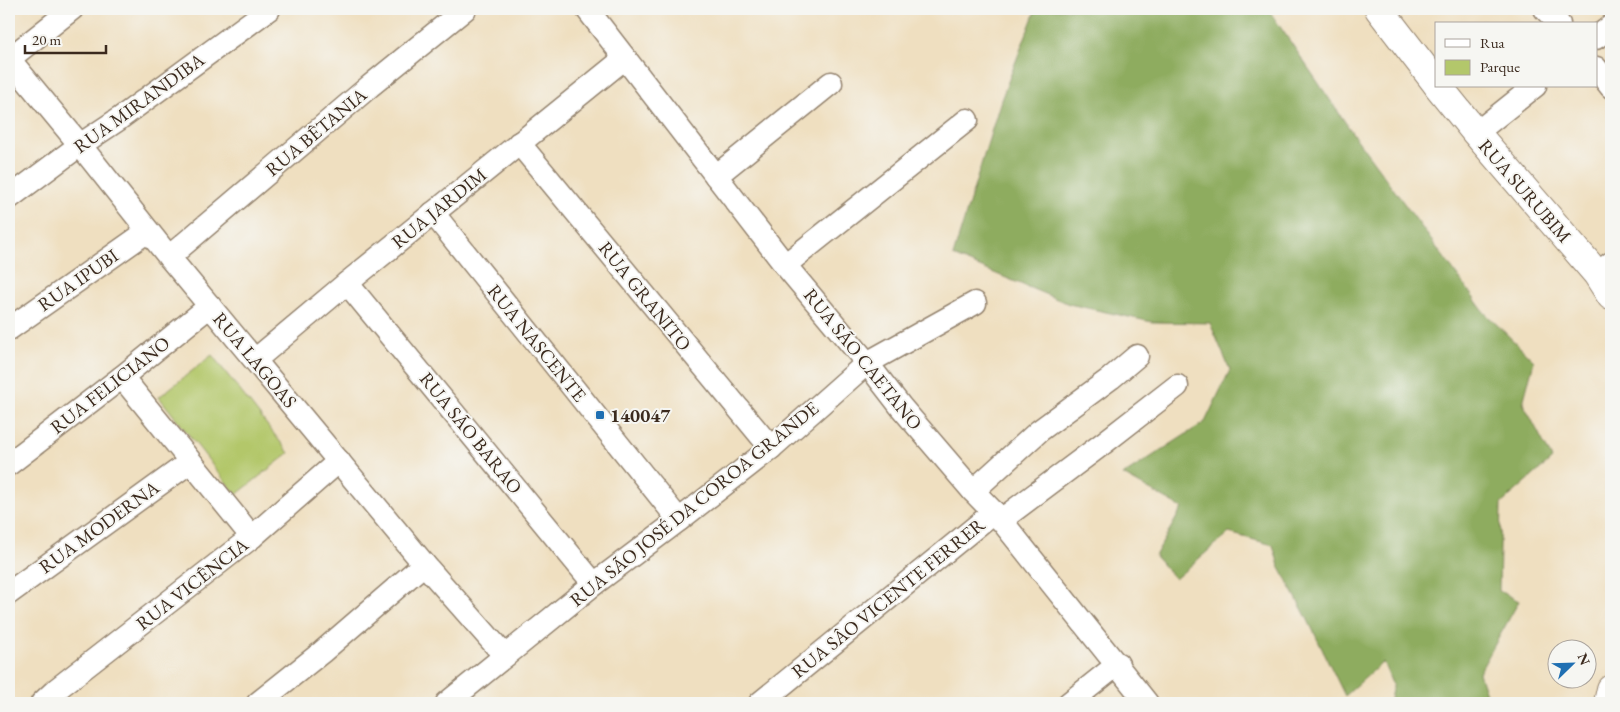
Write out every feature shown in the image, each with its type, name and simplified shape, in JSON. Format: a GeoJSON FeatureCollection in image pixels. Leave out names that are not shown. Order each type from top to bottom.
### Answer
{"type":"FeatureCollection","features":[{"type":"Feature","properties":{"kind":"street"},"geometry":{"type":"LineString","coordinates":[[9,59],[72,9]]}},
{"type":"Feature","properties":{"kind":"street","name":"RUA MIRANDIBA"},"geometry":{"type":"LineString","coordinates":[[9,198],[269,9]]}},
{"type":"Feature","properties":{"kind":"street","name":"RUA BÊTANIA"},"geometry":{"type":"LineString","coordinates":[[168,257],[370,86],[465,9]]}},
{"type":"Feature","properties":{"kind":"street","name":"RUA SÃO CAETANO"},"geometry":{"type":"LineString","coordinates":[[587,9],[785,265],[867,363],[901,407],[997,516],[1148,703]]}},
{"type":"Feature","properties":{"kind":"street","name":"RUA SURUBIM"},"geometry":{"type":"LineString","coordinates":[[1379,9],[1435,82]]}},
{"type":"Feature","properties":{"kind":"street"},"geometry":{"type":"LineString","coordinates":[[1545,9],[1557,22]]}},
{"type":"Feature","properties":{"kind":"street"},"geometry":{"type":"LineString","coordinates":[[1598,36],[1611,26]]}},
{"type":"Feature","properties":{"kind":"street","name":"RUA JARDIM"},"geometry":{"type":"LineString","coordinates":[[255,360],[625,58]]}},
{"type":"Feature","properties":{"kind":"street","name":"RUA LAGOAS"},"geometry":{"type":"LineString","coordinates":[[9,59],[80,145],[168,257],[424,564],[505,656]]}},
{"type":"Feature","properties":{"kind":"street"},"geometry":{"type":"LineString","coordinates":[[1598,71],[1611,87]]}},
{"type":"Feature","properties":{"kind":"street"},"geometry":{"type":"LineString","coordinates":[[716,176],[831,83]]}},
{"type":"Feature","properties":{"kind":"street","name":"RUA SURUBIM"},"geometry":{"type":"LineString","coordinates":[[1439,88],[1476,133],[1607,278]]}},
{"type":"Feature","properties":{"kind":"street"},"geometry":{"type":"LineString","coordinates":[[1476,133],[1532,88]]}},
{"type":"Feature","properties":{"kind":"street"},"geometry":{"type":"LineString","coordinates":[[785,265],[967,120]]}},
{"type":"Feature","properties":{"kind":"street","name":"RUA GRANITO"},"geometry":{"type":"LineString","coordinates":[[519,143],[770,448]]}},
{"type":"Feature","properties":{"kind":"street","name":"RUA NASCENTE"},"geometry":{"type":"LineString","coordinates":[[433,213],[679,520]]}},
{"type":"Feature","properties":{"kind":"street","name":"RUA IPUBI"},"geometry":{"type":"LineString","coordinates":[[9,329],[148,231]]}},
{"type":"Feature","properties":{"kind":"street","name":"RUA SÃO BARAO"},"geometry":{"type":"LineString","coordinates":[[347,283],[594,584]]}},
{"type":"Feature","properties":{"kind":"street","name":"RUA SÃO JOSÉ DA COROA GRANDE"},"geometry":{"type":"LineString","coordinates":[[447,703],[594,584],[770,448],[867,363],[975,303]]}},
{"type":"Feature","properties":{"kind":"street","name":"RUA FELICIANO"},"geometry":{"type":"LineString","coordinates":[[9,464],[210,306]]}},
{"type":"Feature","properties":{"kind":"street"},"geometry":{"type":"LineString","coordinates":[[973,490],[1039,431],[1111,378],[1137,356]]}},
{"type":"Feature","properties":{"kind":"street"},"geometry":{"type":"LineString","coordinates":[[122,377],[252,537]]}},
{"type":"Feature","properties":{"kind":"street","name":"RUA SÂO VICENTE FERRER"},"geometry":{"type":"LineString","coordinates":[[760,703],[997,516],[1105,442],[1177,386]]}},
{"type":"Feature","properties":{"kind":"street","name":"RUA VICÊNCIA"},"geometry":{"type":"LineString","coordinates":[[56,699],[252,537],[339,461]]}},
{"type":"Feature","properties":{"kind":"street","name":"RUA MODERNA"},"geometry":{"type":"LineString","coordinates":[[9,593],[190,462]]}},
{"type":"Feature","properties":{"kind":"street"},"geometry":{"type":"LineString","coordinates":[[258,703],[322,652],[424,564]]}},
{"type":"Feature","properties":{"kind":"street"},"geometry":{"type":"LineString","coordinates":[[1069,703],[1118,664]]}},
{"type":"Feature","properties":{"kind":"street"},"geometry":{"type":"LineString","coordinates":[[1608,703],[1611,689]]}},
{"type":"Feature","properties":{"kind":"green space"},"geometry":{"type":"Polygon","coordinates":[[[1036,9],[1268,9],[1356,138],[1484,312],[1534,361],[1523,403],[1552,459],[1501,504],[1499,591],[1519,601],[1479,673],[1489,703],[1389,703],[1393,686],[1383,662],[1345,696],[1279,566],[1273,545],[1229,533],[1175,579],[1155,556],[1182,508],[1123,475],[1205,422],[1230,370],[1210,323],[1152,322],[1069,304],[953,256],[1001,100],[1036,9]]]}},
{"type":"Feature","properties":{"kind":"green space"},"geometry":{"type":"Polygon","coordinates":[[[212,355],[289,453],[236,495],[159,397],[212,355]]]}},
{"type":"Feature","properties":{"kind":"place","name":"140047"},"geometry":{"type":"Point","coordinates":[600,415]}}]}
